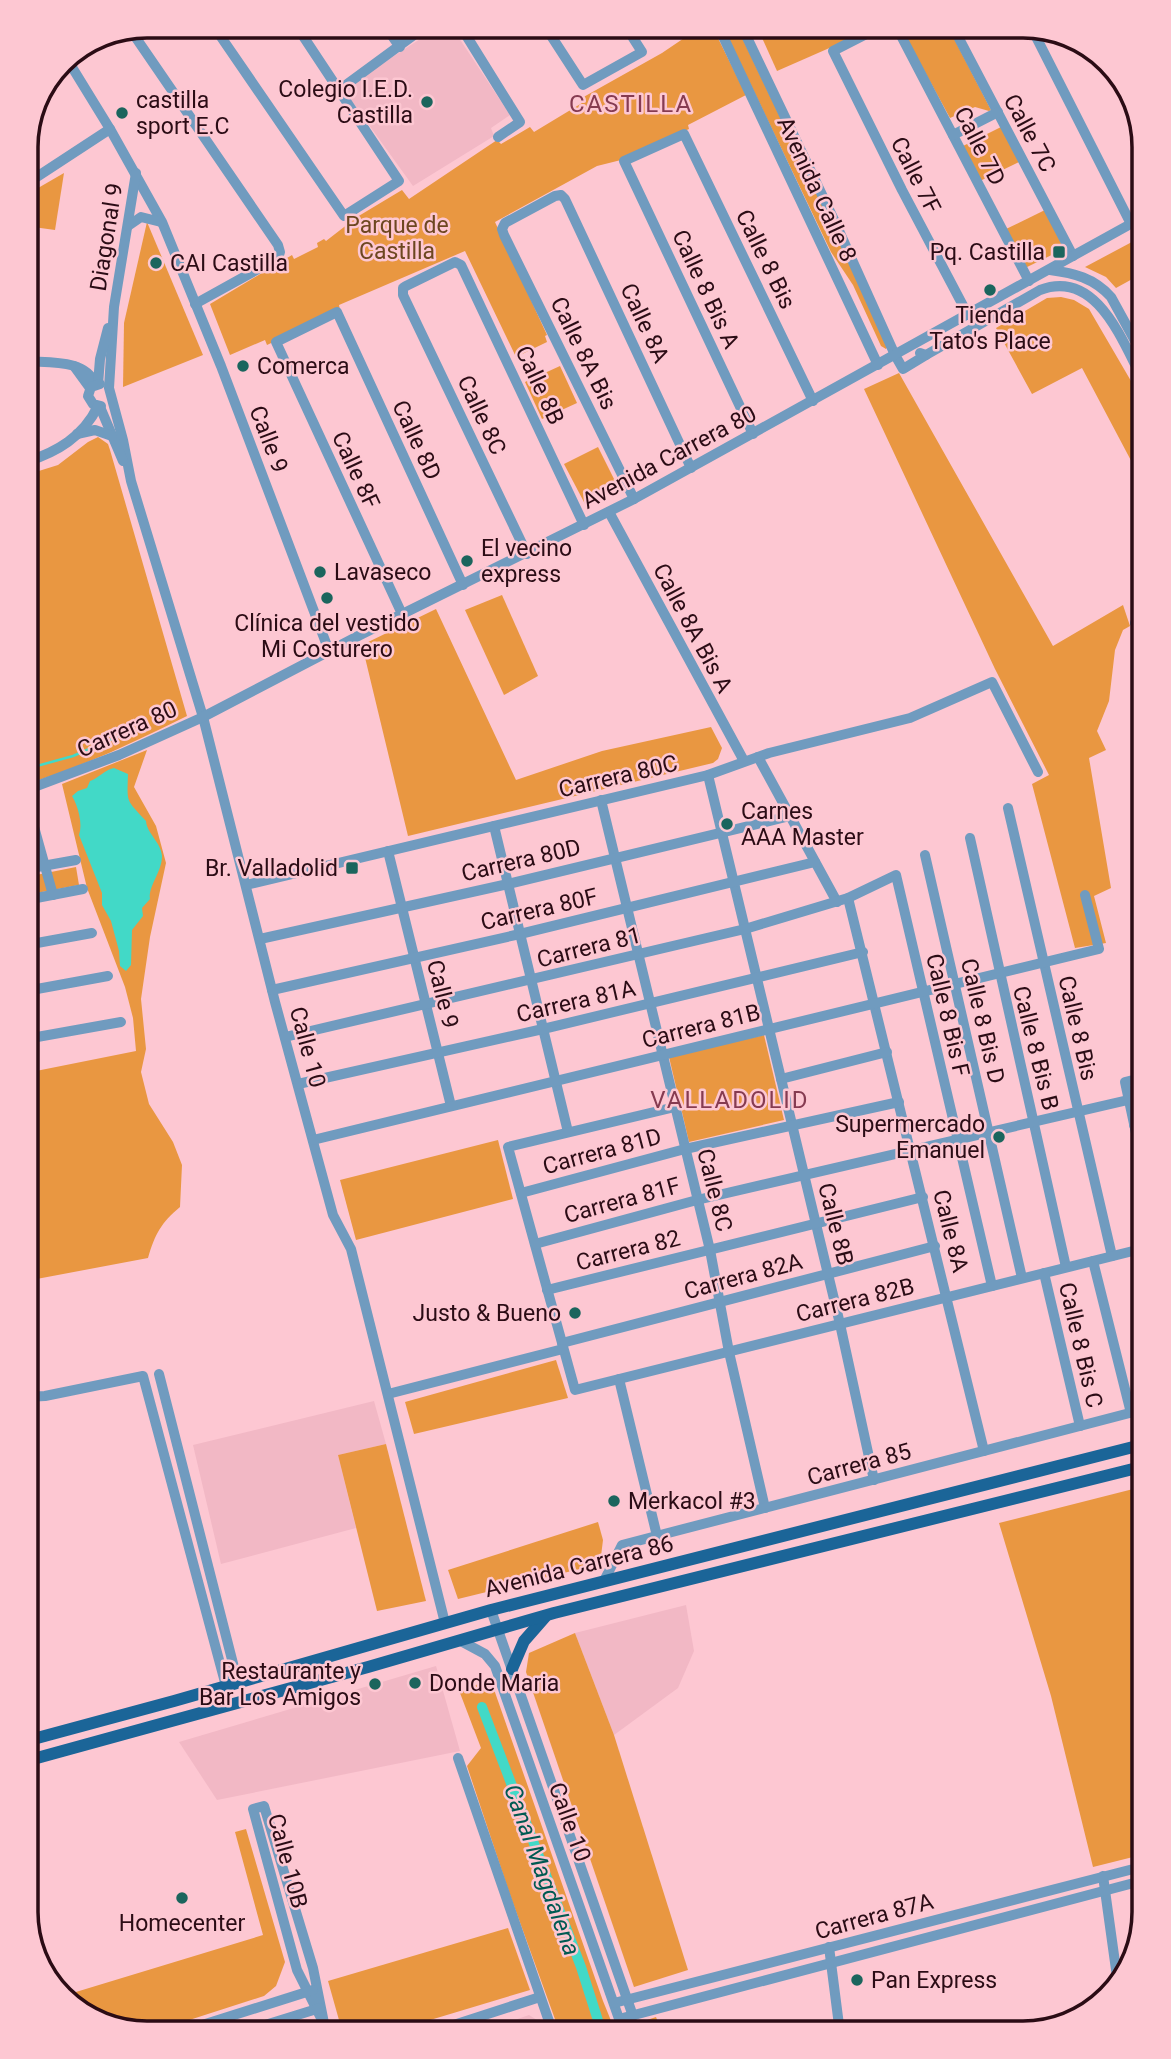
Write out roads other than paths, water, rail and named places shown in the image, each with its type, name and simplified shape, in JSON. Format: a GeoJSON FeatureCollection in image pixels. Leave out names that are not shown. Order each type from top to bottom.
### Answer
{"type":"FeatureCollection","features":[{"type":"Feature","properties":{"kind":"main road","name":"Avenida Carrera 86"},"geometry":{"type":"LineString","coordinates":[[38,1738],[491,1610],[1132,1447]]}},
{"type":"Feature","properties":{"kind":"main road","name":"Avenida Carrera 86"},"geometry":{"type":"LineString","coordinates":[[38,1758],[548,1614],[1132,1469]]}},
{"type":"Feature","properties":{"kind":"main road"},"geometry":{"type":"LineString","coordinates":[[512,1669],[524,1641],[548,1614]]}},
{"type":"Feature","properties":{"kind":"street"},"geometry":{"type":"LineString","coordinates":[[222,38],[344,216],[399,181],[304,38]]}},
{"type":"Feature","properties":{"kind":"street"},"geometry":{"type":"LineString","coordinates":[[394,38],[400,47]]}},
{"type":"Feature","properties":{"kind":"street"},"geometry":{"type":"LineString","coordinates":[[339,90],[410,38]]}},
{"type":"Feature","properties":{"kind":"street"},"geometry":{"type":"LineString","coordinates":[[468,38],[520,121],[498,137]]}},
{"type":"Feature","properties":{"kind":"street"},"geometry":{"type":"LineString","coordinates":[[553,38],[583,85],[642,52],[633,39]]}},
{"type":"Feature","properties":{"kind":"street"},"geometry":{"type":"LineString","coordinates":[[137,39],[280,251],[278,258],[195,304]]}},
{"type":"Feature","properties":{"kind":"street","name":"Avenida Calle 8"},"geometry":{"type":"LineString","coordinates":[[724,39],[878,365]]}},
{"type":"Feature","properties":{"kind":"street","name":"Avenida Calle 8"},"geometry":{"type":"LineString","coordinates":[[748,39],[895,355]]}},
{"type":"Feature","properties":{"kind":"street","name":"Calle 7F"},"geometry":{"type":"LineString","coordinates":[[857,39],[833,51],[968,315]]}},
{"type":"Feature","properties":{"kind":"street","name":"Calle 7D"},"geometry":{"type":"LineString","coordinates":[[903,39],[1028,281]]}},
{"type":"Feature","properties":{"kind":"street","name":"Calle 7C"},"geometry":{"type":"LineString","coordinates":[[959,39],[1073,256]]}},
{"type":"Feature","properties":{"kind":"street"},"geometry":{"type":"LineString","coordinates":[[1038,40],[1131,224]]}},
{"type":"Feature","properties":{"kind":"street","name":"Calle 9"},"geometry":{"type":"LineString","coordinates":[[71,71],[110,129],[162,222],[329,651]]}},
{"type":"Feature","properties":{"kind":"street"},"geometry":{"type":"LineString","coordinates":[[953,135],[998,112]]}},
{"type":"Feature","properties":{"kind":"street"},"geometry":{"type":"LineString","coordinates":[[39,176],[110,129]]}},
{"type":"Feature","properties":{"kind":"street","name":"Calle 8 Bis"},"geometry":{"type":"LineString","coordinates":[[624,161],[684,134],[813,401]]}},
{"type":"Feature","properties":{"kind":"street","name":"Calle 8 Bis A"},"geometry":{"type":"LineString","coordinates":[[624,161],[753,434]]}},
{"type":"Feature","properties":{"kind":"street","name":"Diagonal 9"},"geometry":{"type":"LineString","coordinates":[[96,405],[88,396],[94,385],[114,307],[136,173]]}},
{"type":"Feature","properties":{"kind":"street","name":"Calle 8A"},"geometry":{"type":"LineString","coordinates":[[505,223],[561,195],[626,325],[691,468]]}},
{"type":"Feature","properties":{"kind":"street"},"geometry":{"type":"LineString","coordinates":[[128,226],[141,217],[162,222]]}},
{"type":"Feature","properties":{"kind":"street","name":"Calle 8A Bis"},"geometry":{"type":"LineString","coordinates":[[505,223],[502,229],[504,235],[634,499]]}},
{"type":"Feature","properties":{"kind":"street","name":"Avenida Carrera 80"},"geometry":{"type":"LineString","coordinates":[[203,717],[634,499],[1131,224]]}},
{"type":"Feature","properties":{"kind":"street","name":"Calle 8B"},"geometry":{"type":"LineString","coordinates":[[403,291],[406,286],[455,262],[460,263],[584,525]]}},
{"type":"Feature","properties":{"kind":"street"},"geometry":{"type":"LineString","coordinates":[[1048,270],[1079,275],[1104,289],[1132,335]]}},
{"type":"Feature","properties":{"kind":"street"},"geometry":{"type":"LineString","coordinates":[[895,355],[903,369],[1040,290],[1051,285],[1063,285],[1086,293],[1096,301],[1132,360]]}},
{"type":"Feature","properties":{"kind":"street","name":"Calle 8C"},"geometry":{"type":"LineString","coordinates":[[403,291],[527,554]]}},
{"type":"Feature","properties":{"kind":"street","name":"Diagonal 9"},"geometry":{"type":"LineString","coordinates":[[110,393],[114,307]]}},
{"type":"Feature","properties":{"kind":"street","name":"Calle 8D"},"geometry":{"type":"LineString","coordinates":[[276,342],[337,312],[463,585]]}},
{"type":"Feature","properties":{"kind":"street","name":"Calle 8F"},"geometry":{"type":"LineString","coordinates":[[276,342],[402,614]]}},
{"type":"Feature","properties":{"kind":"street"},"geometry":{"type":"LineString","coordinates":[[912,346],[919,353],[926,355]]}},
{"type":"Feature","properties":{"kind":"street"},"geometry":{"type":"LineString","coordinates":[[39,363],[77,367],[100,359]]}},
{"type":"Feature","properties":{"kind":"street"},"geometry":{"type":"LineString","coordinates":[[75,436],[96,405],[109,402],[110,393],[94,385],[93,378],[77,367]]}},
{"type":"Feature","properties":{"kind":"street","name":"Calle 10"},"geometry":{"type":"LineString","coordinates":[[110,393],[131,481]]}},
{"type":"Feature","properties":{"kind":"street","name":"Calle 10"},"geometry":{"type":"LineString","coordinates":[[96,405],[131,481],[203,717],[272,990],[333,1215],[351,1249],[445,1623]]}},
{"type":"Feature","properties":{"kind":"street"},"geometry":{"type":"LineString","coordinates":[[39,458],[50,454],[75,436],[95,430],[112,436]]}},
{"type":"Feature","properties":{"kind":"street","name":"Calle 8A Bis A"},"geometry":{"type":"LineString","coordinates":[[609,512],[744,761]]}},
{"type":"Feature","properties":{"kind":"street","name":"Carrera 80C"},"geometry":{"type":"LineString","coordinates":[[246,885],[708,775],[758,757],[910,718],[992,682],[1038,772]]}},
{"type":"Feature","properties":{"kind":"street","name":"Carrera 80"},"geometry":{"type":"LineString","coordinates":[[39,785],[119,755],[203,717]]}},
{"type":"Feature","properties":{"kind":"street"},"geometry":{"type":"LineString","coordinates":[[758,757],[836,902]]}},
{"type":"Feature","properties":{"kind":"street","name":"Calle 8B"},"geometry":{"type":"LineString","coordinates":[[708,775],[840,1324],[874,1480]]}},
{"type":"Feature","properties":{"kind":"street","name":"Calle 8C"},"geometry":{"type":"LineString","coordinates":[[601,800],[710,1250],[729,1352],[765,1508]]}},
{"type":"Feature","properties":{"kind":"street","name":"Calle 8 Bis"},"geometry":{"type":"LineString","coordinates":[[1008,808],[1112,1256]]}},
{"type":"Feature","properties":{"kind":"street","name":"Carrera 80D"},"geometry":{"type":"LineString","coordinates":[[260,939],[508,884],[790,816]]}},
{"type":"Feature","properties":{"kind":"street"},"geometry":{"type":"LineString","coordinates":[[494,826],[568,1132]]}},
{"type":"Feature","properties":{"kind":"street","name":"Calle 8 Bis B"},"geometry":{"type":"LineString","coordinates":[[970,838],[1066,1267]]}},
{"type":"Feature","properties":{"kind":"street"},"geometry":{"type":"LineString","coordinates":[[39,843],[53,895]]}},
{"type":"Feature","properties":{"kind":"street","name":"Calle 9"},"geometry":{"type":"LineString","coordinates":[[388,851],[451,1106]]}},
{"type":"Feature","properties":{"kind":"street","name":"Calle 8 Bis D"},"geometry":{"type":"LineString","coordinates":[[925,855],[1022,1279]]}},
{"type":"Feature","properties":{"kind":"street"},"geometry":{"type":"LineString","coordinates":[[39,867],[76,860]]}},
{"type":"Feature","properties":{"kind":"street","name":"Carrera 80F"},"geometry":{"type":"LineString","coordinates":[[272,990],[520,934],[815,862]]}},
{"type":"Feature","properties":{"kind":"street","name":"Carrera 81"},"geometry":{"type":"LineString","coordinates":[[285,1037],[745,929],[848,898],[896,875]]}},
{"type":"Feature","properties":{"kind":"street","name":"Calle 8 Bis F"},"geometry":{"type":"LineString","coordinates":[[896,875],[992,1286]]}},
{"type":"Feature","properties":{"kind":"street"},"geometry":{"type":"LineString","coordinates":[[39,898],[83,889]]}},
{"type":"Feature","properties":{"kind":"street","name":"Carrera 81B"},"geometry":{"type":"LineString","coordinates":[[313,1140],[1099,949],[1085,895]]}},
{"type":"Feature","properties":{"kind":"street","name":"Calle 8A"},"geometry":{"type":"LineString","coordinates":[[848,898],[984,1451]]}},
{"type":"Feature","properties":{"kind":"street"},"geometry":{"type":"LineString","coordinates":[[39,943],[92,933]]}},
{"type":"Feature","properties":{"kind":"street","name":"Carrera 81A"},"geometry":{"type":"LineString","coordinates":[[298,1084],[543,1029],[863,952]]}},
{"type":"Feature","properties":{"kind":"street"},"geometry":{"type":"LineString","coordinates":[[39,989],[108,976]]}},
{"type":"Feature","properties":{"kind":"street"},"geometry":{"type":"LineString","coordinates":[[38,1037],[121,1022]]}},
{"type":"Feature","properties":{"kind":"street"},"geometry":{"type":"LineString","coordinates":[[781,1079],[887,1052]]}},
{"type":"Feature","properties":{"kind":"street"},"geometry":{"type":"LineString","coordinates":[[1132,1080],[1125,1082],[1132,1109]]}},
{"type":"Feature","properties":{"kind":"street","name":"Carrera 81F"},"geometry":{"type":"LineString","coordinates":[[535,1244],[697,1200],[1128,1100]]}},
{"type":"Feature","properties":{"kind":"street","name":"Carrera 81D"},"geometry":{"type":"LineString","coordinates":[[521,1193],[685,1149],[899,1102]]}},
{"type":"Feature","properties":{"kind":"street"},"geometry":{"type":"LineString","coordinates":[[563,1346],[508,1147],[675,1107]]}},
{"type":"Feature","properties":{"kind":"street","name":"Carrera 82"},"geometry":{"type":"LineString","coordinates":[[547,1290],[922,1197]]}},
{"type":"Feature","properties":{"kind":"street","name":"Carrera 82A"},"geometry":{"type":"LineString","coordinates":[[388,1394],[934,1246]]}},
{"type":"Feature","properties":{"kind":"street","name":"Carrera 82B"},"geometry":{"type":"LineString","coordinates":[[563,1346],[575,1390],[1132,1251]]}},
{"type":"Feature","properties":{"kind":"street"},"geometry":{"type":"LineString","coordinates":[[1093,1261],[1131,1413]]}},
{"type":"Feature","properties":{"kind":"street","name":"Calle 8 Bis C"},"geometry":{"type":"LineString","coordinates":[[1044,1273],[1080,1426]]}},
{"type":"Feature","properties":{"kind":"street"},"geometry":{"type":"LineString","coordinates":[[159,1374],[232,1684]]}},
{"type":"Feature","properties":{"kind":"street"},"geometry":{"type":"LineString","coordinates":[[38,1396],[143,1376],[232,1684]]}},
{"type":"Feature","properties":{"kind":"street"},"geometry":{"type":"LineString","coordinates":[[619,1379],[657,1536]]}},
{"type":"Feature","properties":{"kind":"street","name":"Carrera 85"},"geometry":{"type":"LineString","coordinates":[[604,1581],[622,1545],[1131,1413]]}},
{"type":"Feature","properties":{"kind":"street","name":"Calle 10"},"geometry":{"type":"LineString","coordinates":[[491,1610],[633,2016]]}},
{"type":"Feature","properties":{"kind":"street","name":"Calle 10"},"geometry":{"type":"LineString","coordinates":[[459,1640],[485,1654],[495,1666],[619,2020]]}},
{"type":"Feature","properties":{"kind":"street"},"geometry":{"type":"LineString","coordinates":[[458,1758],[548,2020]]}},
{"type":"Feature","properties":{"kind":"street","name":"Calle 10B"},"geometry":{"type":"LineString","coordinates":[[312,1990],[313,1968],[264,1806],[253,1809],[298,1970],[312,1990],[322,2020]]}},
{"type":"Feature","properties":{"kind":"street","name":"Carrera 87A"},"geometry":{"type":"LineString","coordinates":[[614,2003],[1132,1869]]}},
{"type":"Feature","properties":{"kind":"street"},"geometry":{"type":"LineString","coordinates":[[1103,1876],[1116,1968]]}},
{"type":"Feature","properties":{"kind":"street","name":"Carrera 87A"},"geometry":{"type":"LineString","coordinates":[[619,2020],[1132,1883]]}},
{"type":"Feature","properties":{"kind":"street"},"geometry":{"type":"LineString","coordinates":[[829,1947],[838,2021]]}},
{"type":"Feature","properties":{"kind":"street"},"geometry":{"type":"LineString","coordinates":[[215,2020],[312,1990]]}},
{"type":"Feature","properties":{"kind":"street"},"geometry":{"type":"LineString","coordinates":[[468,2020],[540,1997]]}},
{"type":"Feature","properties":{"kind":"street"},"geometry":{"type":"LineString","coordinates":[[278,2020],[318,2008]]}},
{"type":"Feature","properties":{"kind":"waterway"},"geometry":{"type":"LineString","coordinates":[[39,766],[73,756],[117,737]]}},
{"type":"Feature","properties":{"kind":"waterway","name":"Canal Magdalena"},"geometry":{"type":"LineString","coordinates":[[482,1707],[581,1967],[598,2021]]}},
{"type":"Feature","properties":{"kind":"place","name":"Colegio I.E.D. Castilla"},"geometry":{"type":"Point","coordinates":[427,102]}},
{"type":"Feature","properties":{"kind":"place","name":"castilla sport E.C"},"geometry":{"type":"Point","coordinates":[122,113]}},
{"type":"Feature","properties":{"kind":"place","name":"Pq. Castilla"},"geometry":{"type":"Point","coordinates":[1059,252]}},
{"type":"Feature","properties":{"kind":"place","name":"CAI Castilla"},"geometry":{"type":"Point","coordinates":[156,263]}},
{"type":"Feature","properties":{"kind":"place","name":"Tienda Tato's Place"},"geometry":{"type":"Point","coordinates":[990,290]}},
{"type":"Feature","properties":{"kind":"place","name":"Comerca"},"geometry":{"type":"Point","coordinates":[243,366]}},
{"type":"Feature","properties":{"kind":"place","name":"El vecino express"},"geometry":{"type":"Point","coordinates":[467,561]}},
{"type":"Feature","properties":{"kind":"place","name":"Lavaseco"},"geometry":{"type":"Point","coordinates":[320,572]}},
{"type":"Feature","properties":{"kind":"place","name":"Clínica del vestido Mi Costurero"},"geometry":{"type":"Point","coordinates":[327,598]}},
{"type":"Feature","properties":{"kind":"place","name":"Carnes AAA Master"},"geometry":{"type":"Point","coordinates":[727,824]}},
{"type":"Feature","properties":{"kind":"place","name":"Br. Valladolid"},"geometry":{"type":"Point","coordinates":[352,868]}},
{"type":"Feature","properties":{"kind":"place","name":"Supermercado Emanuel"},"geometry":{"type":"Point","coordinates":[999,1137]}},
{"type":"Feature","properties":{"kind":"place","name":"Justo & Bueno"},"geometry":{"type":"Point","coordinates":[575,1313]}},
{"type":"Feature","properties":{"kind":"place","name":"Merkacol #3"},"geometry":{"type":"Point","coordinates":[614,1501]}},
{"type":"Feature","properties":{"kind":"place","name":"Donde Maria"},"geometry":{"type":"Point","coordinates":[415,1683]}},
{"type":"Feature","properties":{"kind":"place","name":"Restaurante y Bar Los Amigos"},"geometry":{"type":"Point","coordinates":[375,1684]}},
{"type":"Feature","properties":{"kind":"place","name":"Homecenter"},"geometry":{"type":"Point","coordinates":[182,1898]}},
{"type":"Feature","properties":{"kind":"place","name":"Pan Express"},"geometry":{"type":"Point","coordinates":[857,1980]}},
{"type":"Feature","properties":{"kind":"district","name":"CASTILLA"},"geometry":{"type":"Point","coordinates":[631,104]}},
{"type":"Feature","properties":{"kind":"district","name":"VALLADOLID"},"geometry":{"type":"Point","coordinates":[730,1100]}},
{"type":"Feature","properties":{"kind":"park label","name":"Parque de Castilla"},"geometry":{"type":"Point","coordinates":[397,238]}}]}
